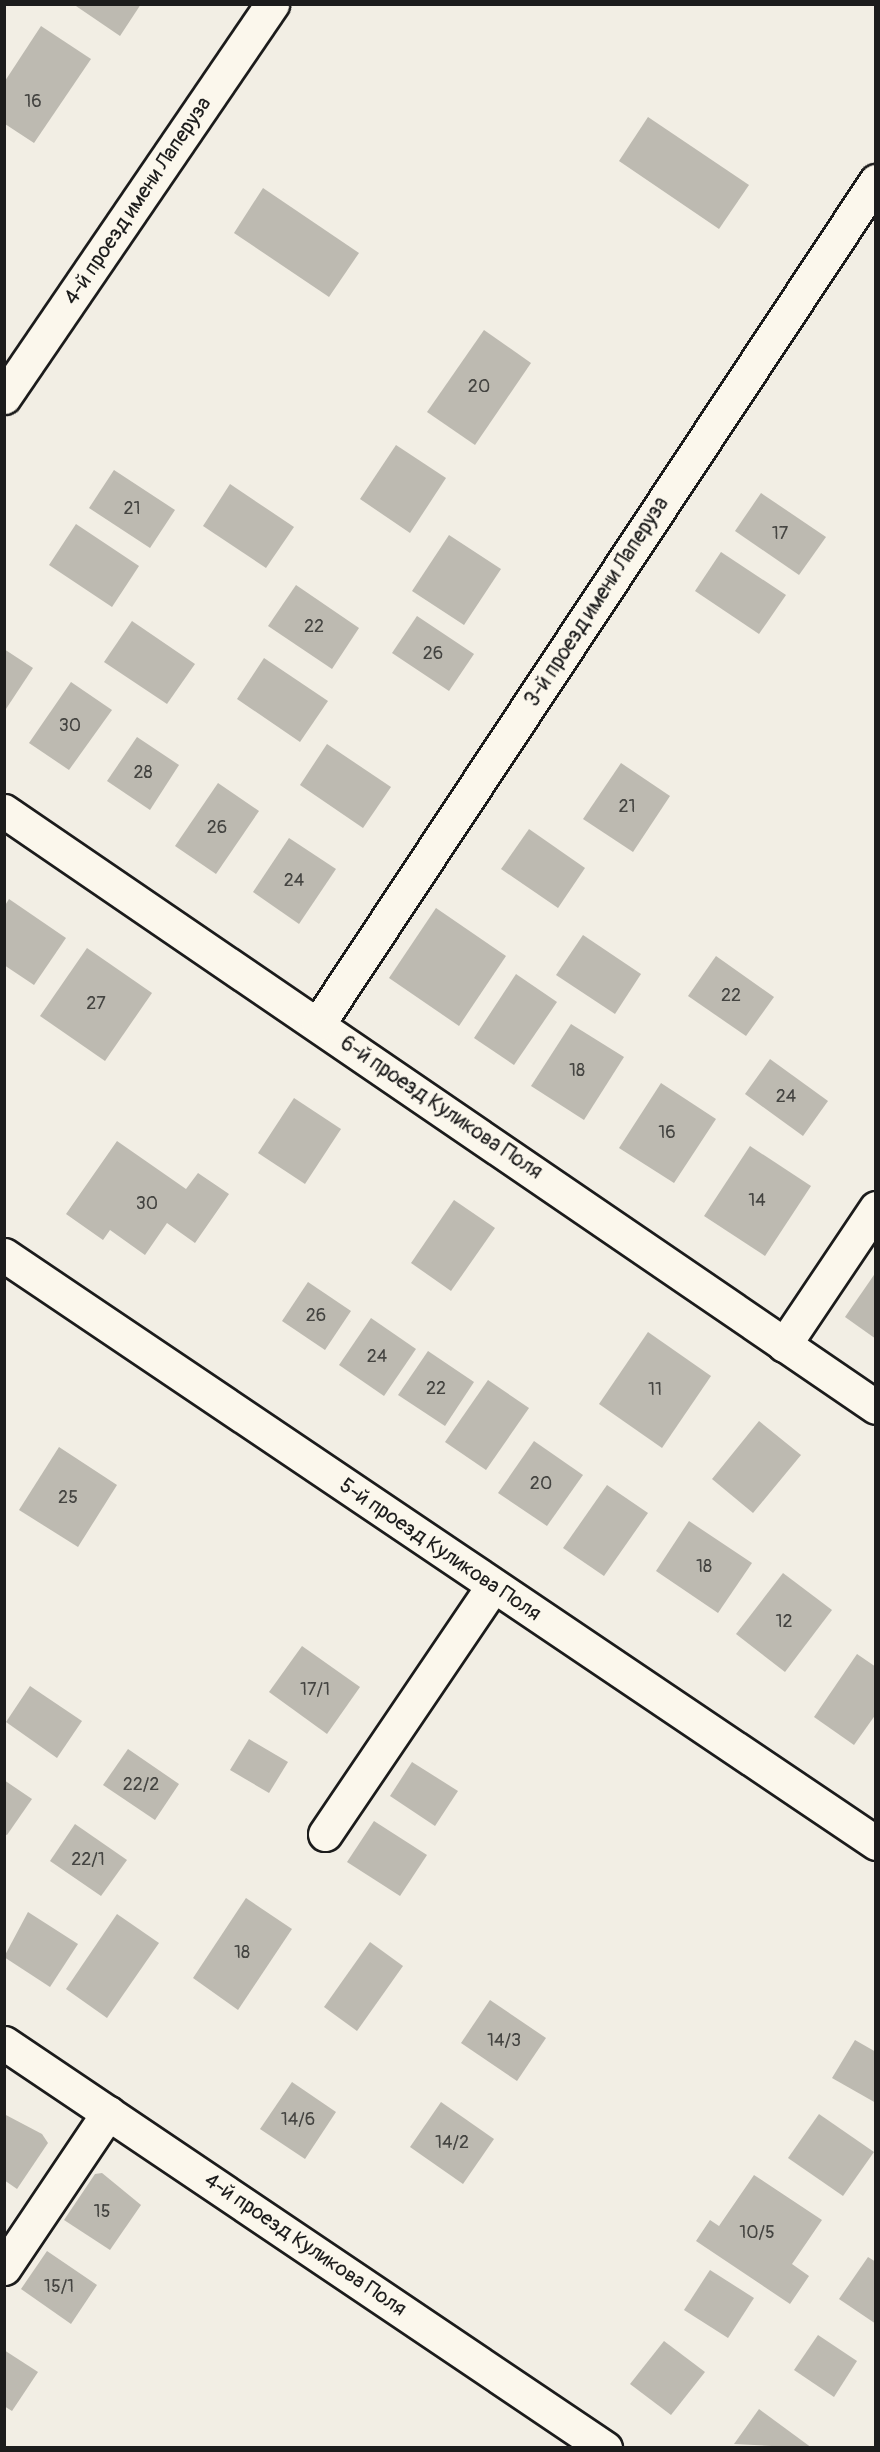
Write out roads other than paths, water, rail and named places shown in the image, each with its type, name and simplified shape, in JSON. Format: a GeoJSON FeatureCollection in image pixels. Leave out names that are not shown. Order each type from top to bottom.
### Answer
{"type":"FeatureCollection","features":[{"type":"Feature","properties":{"kind":"street","name":"4-й проезд имени Лаперуза"},"geometry":{"type":"LineString","coordinates":[[4,397],[272,4]]}},
{"type":"Feature","properties":{"kind":"street","name":"3-й проезд имени Лаперуза"},"geometry":{"type":"LineString","coordinates":[[318,1024],[876,181]]}},
{"type":"Feature","properties":{"kind":"street","name":"6-й проезд Куликова Поля"},"geometry":{"type":"LineString","coordinates":[[4,811],[876,1407]]}},
{"type":"Feature","properties":{"kind":"street"},"geometry":{"type":"LineString","coordinates":[[784,1344],[876,1208]]}},
{"type":"Feature","properties":{"kind":"street","name":"5-й проезд Куликова Поля"},"geometry":{"type":"LineString","coordinates":[[4,1255],[876,1843]]}},
{"type":"Feature","properties":{"kind":"street"},"geometry":{"type":"LineString","coordinates":[[325,1834],[493,1586]]}},
{"type":"Feature","properties":{"kind":"street","name":"4-й проезд Куликова Поля"},"geometry":{"type":"LineString","coordinates":[[4,2043],[605,2448]]}},
{"type":"Feature","properties":{"kind":"street"},"geometry":{"type":"LineString","coordinates":[[4,2268],[108,2113]]}}]}
